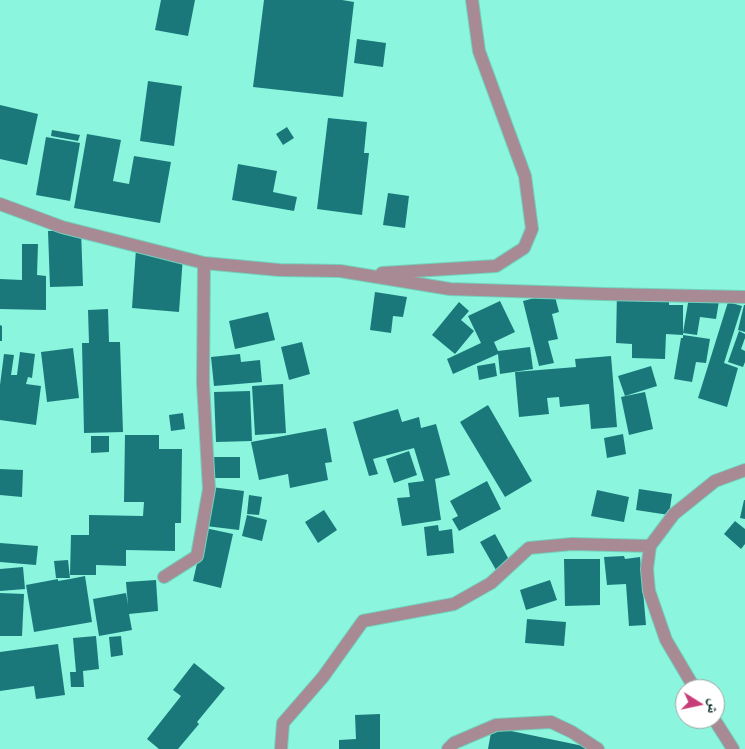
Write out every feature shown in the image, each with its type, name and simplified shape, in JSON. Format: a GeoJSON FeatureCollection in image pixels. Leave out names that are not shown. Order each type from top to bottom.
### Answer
{"type":"FeatureCollection","features":[{"type":"Feature","properties":{"kind":"street"},"geometry":{"type":"LineString","coordinates":[[360,274],[496,266],[524,248],[532,229],[525,176],[478,51],[472,0]]}},
{"type":"Feature","properties":{"kind":"street"},"geometry":{"type":"LineString","coordinates":[[0,204],[62,227],[204,263],[279,270],[340,271],[450,289],[745,298]]}},
{"type":"Feature","properties":{"kind":"street"},"geometry":{"type":"LineString","coordinates":[[164,577],[197,556],[209,490],[203,383],[204,263]]}},
{"type":"Feature","properties":{"kind":"street"},"geometry":{"type":"LineString","coordinates":[[689,679],[666,640],[649,591],[647,568],[650,546],[674,514],[715,481],[745,470]]}},
{"type":"Feature","properties":{"kind":"street"},"geometry":{"type":"LineString","coordinates":[[281,749],[283,723],[323,677],[363,621],[454,604],[491,583],[529,548],[572,544],[650,546]]}},
{"type":"Feature","properties":{"kind":"street"},"geometry":{"type":"LineString","coordinates":[[448,749],[454,743],[496,725],[551,722],[572,732],[598,749]]}},
{"type":"Feature","properties":{"kind":"street"},"geometry":{"type":"LineString","coordinates":[[720,729],[732,749]]}},
{"type":"Feature","properties":{"kind":"building"},"geometry":{"type":"Polygon","coordinates":[[[161,0],[195,0],[188,36],[155,30],[161,0]]]}},
{"type":"Feature","properties":{"kind":"building"},"geometry":{"type":"Polygon","coordinates":[[[264,0],[342,0],[354,2],[343,97],[253,87],[264,0]]]}},
{"type":"Feature","properties":{"kind":"building"},"geometry":{"type":"Polygon","coordinates":[[[357,39],[386,43],[383,67],[354,63],[357,39]]]}},
{"type":"Feature","properties":{"kind":"building"},"geometry":{"type":"Polygon","coordinates":[[[148,81],[182,86],[174,146],[140,141],[148,81]]]}},
{"type":"Feature","properties":{"kind":"building"},"geometry":{"type":"Polygon","coordinates":[[[0,105],[38,114],[27,165],[0,159],[0,105]]]}},
{"type":"Feature","properties":{"kind":"building"},"geometry":{"type":"Polygon","coordinates":[[[328,118],[367,122],[364,153],[369,153],[362,215],[317,209],[328,118]]]}},
{"type":"Feature","properties":{"kind":"building"},"geometry":{"type":"Polygon","coordinates":[[[287,127],[294,138],[283,145],[276,134],[287,127]]]}},
{"type":"Feature","properties":{"kind":"building"},"geometry":{"type":"Polygon","coordinates":[[[52,130],[80,135],[78,141],[51,136],[52,130]]]}},
{"type":"Feature","properties":{"kind":"building"},"geometry":{"type":"Polygon","coordinates":[[[87,134],[121,140],[113,181],[129,184],[134,156],[171,162],[160,223],[74,208],[87,134]]]}},
{"type":"Feature","properties":{"kind":"building"},"geometry":{"type":"Polygon","coordinates":[[[46,137],[80,143],[70,201],[36,195],[46,137]]]}},
{"type":"Feature","properties":{"kind":"building"},"geometry":{"type":"Polygon","coordinates":[[[238,164],[277,171],[273,192],[297,197],[294,211],[232,200],[238,164]]]}},
{"type":"Feature","properties":{"kind":"building"},"geometry":{"type":"Polygon","coordinates":[[[388,193],[409,196],[405,228],[383,225],[388,193]]]}},
{"type":"Feature","properties":{"kind":"building"},"geometry":{"type":"Polygon","coordinates":[[[81,230],[83,286],[50,287],[48,231],[81,230]]]}},
{"type":"Feature","properties":{"kind":"building"},"geometry":{"type":"Polygon","coordinates":[[[22,244],[38,244],[37,275],[46,276],[46,310],[0,309],[0,279],[22,280],[22,244]]]}},
{"type":"Feature","properties":{"kind":"building"},"geometry":{"type":"Polygon","coordinates":[[[136,249],[183,256],[179,312],[132,308],[136,249]]]}},
{"type":"Feature","properties":{"kind":"building"},"geometry":{"type":"Polygon","coordinates":[[[617,291],[669,292],[669,305],[683,305],[683,335],[666,334],[665,359],[632,358],[632,344],[616,343],[617,291]]]}},
{"type":"Feature","properties":{"kind":"building"},"geometry":{"type":"Polygon","coordinates":[[[375,292],[407,297],[403,317],[393,316],[391,333],[370,330],[375,292]]]}},
{"type":"Feature","properties":{"kind":"building"},"geometry":{"type":"Polygon","coordinates":[[[554,293],[559,312],[552,314],[558,339],[548,341],[554,363],[539,366],[523,301],[554,293]]]}},
{"type":"Feature","properties":{"kind":"building"},"geometry":{"type":"Polygon","coordinates":[[[689,297],[719,301],[716,319],[700,317],[697,335],[683,333],[689,297]]]}},
{"type":"Feature","properties":{"kind":"building"},"geometry":{"type":"Polygon","coordinates":[[[500,301],[515,332],[494,342],[498,351],[530,347],[533,369],[500,374],[498,354],[453,374],[447,359],[481,343],[468,316],[500,301]]]}},
{"type":"Feature","properties":{"kind":"building"},"geometry":{"type":"Polygon","coordinates":[[[459,302],[469,311],[461,320],[474,331],[455,354],[432,335],[459,302]]]}},
{"type":"Feature","properties":{"kind":"building"},"geometry":{"type":"Polygon","coordinates":[[[728,302],[742,306],[724,363],[738,368],[727,407],[698,398],[728,302]]]}},
{"type":"Feature","properties":{"kind":"building"},"geometry":{"type":"Polygon","coordinates":[[[745,305],[745,332],[738,330],[745,305]]]}},
{"type":"Feature","properties":{"kind":"building"},"geometry":{"type":"Polygon","coordinates":[[[108,309],[109,342],[120,342],[123,432],[84,433],[82,343],[89,343],[88,310],[108,309]]]}},
{"type":"Feature","properties":{"kind":"building"},"geometry":{"type":"Polygon","coordinates":[[[268,312],[275,340],[235,349],[229,321],[268,312]]]}},
{"type":"Feature","properties":{"kind":"building"},"geometry":{"type":"Polygon","coordinates":[[[0,325],[2,326],[2,341],[0,341],[0,325]]]}},
{"type":"Feature","properties":{"kind":"building"},"geometry":{"type":"Polygon","coordinates":[[[739,331],[745,334],[741,349],[745,351],[743,367],[728,362],[739,331]]]}},
{"type":"Feature","properties":{"kind":"building"},"geometry":{"type":"Polygon","coordinates":[[[683,335],[710,339],[706,363],[696,362],[692,382],[674,379],[683,335]]]}},
{"type":"Feature","properties":{"kind":"building"},"geometry":{"type":"Polygon","coordinates":[[[302,342],[310,374],[289,380],[281,347],[302,342]]]}},
{"type":"Feature","properties":{"kind":"building"},"geometry":{"type":"Polygon","coordinates":[[[73,348],[79,398],[47,402],[41,352],[73,348]]]}},
{"type":"Feature","properties":{"kind":"building"},"geometry":{"type":"Polygon","coordinates":[[[20,352],[35,354],[32,378],[28,377],[26,384],[41,386],[36,425],[0,420],[0,385],[4,354],[14,355],[11,375],[17,375],[20,352]]]}},
{"type":"Feature","properties":{"kind":"building"},"geometry":{"type":"Polygon","coordinates":[[[240,354],[241,362],[260,360],[262,382],[214,386],[211,357],[240,354]]]}},
{"type":"Feature","properties":{"kind":"building"},"geometry":{"type":"Polygon","coordinates":[[[611,356],[617,427],[591,429],[589,404],[560,407],[559,397],[547,398],[549,414],[519,417],[515,372],[576,367],[575,359],[611,356]]]}},
{"type":"Feature","properties":{"kind":"building"},"geometry":{"type":"Polygon","coordinates":[[[495,363],[497,376],[479,380],[477,366],[495,363]]]}},
{"type":"Feature","properties":{"kind":"building"},"geometry":{"type":"Polygon","coordinates":[[[651,366],[657,386],[625,396],[618,376],[651,366]]]}},
{"type":"Feature","properties":{"kind":"building"},"geometry":{"type":"Polygon","coordinates":[[[283,384],[286,433],[255,435],[252,386],[283,384]]]}},
{"type":"Feature","properties":{"kind":"building"},"geometry":{"type":"Polygon","coordinates":[[[250,391],[252,441],[216,442],[214,392],[250,391]]]}},
{"type":"Feature","properties":{"kind":"building"},"geometry":{"type":"Polygon","coordinates":[[[645,392],[653,429],[629,435],[621,397],[645,392]]]}},
{"type":"Feature","properties":{"kind":"building"},"geometry":{"type":"Polygon","coordinates":[[[488,405],[532,481],[505,497],[460,422],[488,405]]]}},
{"type":"Feature","properties":{"kind":"building"},"geometry":{"type":"Polygon","coordinates":[[[398,409],[402,422],[419,417],[421,428],[436,424],[450,475],[435,479],[441,520],[402,526],[397,498],[410,497],[408,483],[424,481],[414,448],[373,459],[378,474],[369,476],[353,422],[398,409]]]}},
{"type":"Feature","properties":{"kind":"building"},"geometry":{"type":"Polygon","coordinates":[[[183,413],[185,429],[171,431],[169,415],[183,413]]]}},
{"type":"Feature","properties":{"kind":"building"},"geometry":{"type":"Polygon","coordinates":[[[326,428],[332,462],[325,463],[328,480],[290,488],[288,474],[259,480],[251,442],[326,428]]]}},
{"type":"Feature","properties":{"kind":"building"},"geometry":{"type":"Polygon","coordinates":[[[623,434],[626,454],[607,458],[604,438],[623,434]]]}},
{"type":"Feature","properties":{"kind":"building"},"geometry":{"type":"Polygon","coordinates":[[[125,435],[159,435],[159,449],[182,449],[181,523],[175,523],[175,551],[126,550],[126,566],[96,565],[96,575],[70,575],[71,535],[89,535],[89,515],[143,516],[144,502],[124,502],[125,435]]]}},
{"type":"Feature","properties":{"kind":"building"},"geometry":{"type":"Polygon","coordinates":[[[91,436],[109,436],[109,452],[91,453],[91,436]]]}},
{"type":"Feature","properties":{"kind":"building"},"geometry":{"type":"Polygon","coordinates":[[[409,451],[417,475],[394,483],[386,459],[409,451]]]}},
{"type":"Feature","properties":{"kind":"building"},"geometry":{"type":"Polygon","coordinates":[[[211,457],[240,457],[240,478],[211,478],[211,457]]]}},
{"type":"Feature","properties":{"kind":"building"},"geometry":{"type":"Polygon","coordinates":[[[0,469],[23,470],[22,497],[0,495],[0,469]]]}},
{"type":"Feature","properties":{"kind":"building"},"geometry":{"type":"Polygon","coordinates":[[[487,481],[501,509],[459,531],[452,519],[458,516],[450,501],[487,481]]]}},
{"type":"Feature","properties":{"kind":"building"},"geometry":{"type":"Polygon","coordinates":[[[211,487],[244,491],[239,530],[206,526],[211,487]]]}},
{"type":"Feature","properties":{"kind":"building"},"geometry":{"type":"Polygon","coordinates":[[[639,489],[672,494],[669,515],[636,510],[639,489]]]}},
{"type":"Feature","properties":{"kind":"building"},"geometry":{"type":"Polygon","coordinates":[[[597,490],[629,497],[624,522],[591,516],[597,490]]]}},
{"type":"Feature","properties":{"kind":"building"},"geometry":{"type":"Polygon","coordinates":[[[249,495],[262,497],[259,515],[247,514],[249,495]]]}},
{"type":"Feature","properties":{"kind":"building"},"geometry":{"type":"Polygon","coordinates":[[[745,500],[745,519],[740,518],[745,500]]]}},
{"type":"Feature","properties":{"kind":"building"},"geometry":{"type":"Polygon","coordinates":[[[324,510],[337,530],[318,543],[305,522],[324,510]]]}},
{"type":"Feature","properties":{"kind":"building"},"geometry":{"type":"Polygon","coordinates":[[[247,515],[267,520],[262,541],[242,536],[247,515]]]}},
{"type":"Feature","properties":{"kind":"building"},"geometry":{"type":"Polygon","coordinates":[[[735,521],[745,529],[745,544],[741,549],[724,534],[735,521]]]}},
{"type":"Feature","properties":{"kind":"building"},"geometry":{"type":"Polygon","coordinates":[[[438,525],[439,531],[452,529],[454,553],[427,556],[424,527],[438,525]]]}},
{"type":"Feature","properties":{"kind":"building"},"geometry":{"type":"Polygon","coordinates":[[[205,528],[233,534],[221,588],[193,581],[205,528]]]}},
{"type":"Feature","properties":{"kind":"building"},"geometry":{"type":"Polygon","coordinates":[[[495,534],[514,569],[500,577],[480,542],[495,534]]]}},
{"type":"Feature","properties":{"kind":"building"},"geometry":{"type":"Polygon","coordinates":[[[0,543],[38,546],[36,565],[0,562],[0,543]]]}},
{"type":"Feature","properties":{"kind":"building"},"geometry":{"type":"Polygon","coordinates":[[[624,556],[625,559],[640,557],[646,625],[629,626],[626,584],[607,585],[604,557],[624,556]]]}},
{"type":"Feature","properties":{"kind":"building"},"geometry":{"type":"Polygon","coordinates":[[[564,559],[600,559],[600,605],[565,606],[564,559]]]}},
{"type":"Feature","properties":{"kind":"building"},"geometry":{"type":"Polygon","coordinates":[[[68,560],[70,578],[56,578],[54,561],[68,560]]]}},
{"type":"Feature","properties":{"kind":"building"},"geometry":{"type":"Polygon","coordinates":[[[23,567],[25,589],[0,591],[0,569],[23,567]]]}},
{"type":"Feature","properties":{"kind":"building"},"geometry":{"type":"Polygon","coordinates":[[[85,576],[92,622],[34,632],[26,585],[85,576]]]}},
{"type":"Feature","properties":{"kind":"building"},"geometry":{"type":"Polygon","coordinates":[[[156,580],[158,611],[129,614],[132,630],[99,636],[93,599],[126,593],[128,605],[126,582],[156,580]]]}},
{"type":"Feature","properties":{"kind":"building"},"geometry":{"type":"Polygon","coordinates":[[[550,580],[557,600],[526,610],[520,590],[550,580]]]}},
{"type":"Feature","properties":{"kind":"building"},"geometry":{"type":"Polygon","coordinates":[[[0,593],[24,594],[22,636],[0,636],[0,593]]]}},
{"type":"Feature","properties":{"kind":"building"},"geometry":{"type":"Polygon","coordinates":[[[527,619],[566,622],[564,646],[525,643],[527,619]]]}},
{"type":"Feature","properties":{"kind":"building"},"geometry":{"type":"Polygon","coordinates":[[[96,636],[99,669],[83,671],[84,687],[71,687],[70,672],[76,672],[73,638],[96,636]]]}},
{"type":"Feature","properties":{"kind":"building"},"geometry":{"type":"Polygon","coordinates":[[[121,636],[123,655],[111,657],[109,637],[121,636]]]}},
{"type":"Feature","properties":{"kind":"building"},"geometry":{"type":"Polygon","coordinates":[[[58,644],[65,695],[36,699],[34,686],[0,691],[0,652],[58,644]]]}},
{"type":"Feature","properties":{"kind":"building"},"geometry":{"type":"Polygon","coordinates":[[[194,663],[225,688],[178,749],[159,749],[147,739],[181,696],[173,690],[194,663]]]}},
{"type":"Feature","properties":{"kind":"building"},"geometry":{"type":"Polygon","coordinates":[[[380,714],[380,749],[339,749],[339,740],[356,739],[355,715],[380,714]]]}},
{"type":"Feature","properties":{"kind":"building"},"geometry":{"type":"Polygon","coordinates":[[[492,727],[588,747],[588,749],[488,749],[492,727]]]}}]}
